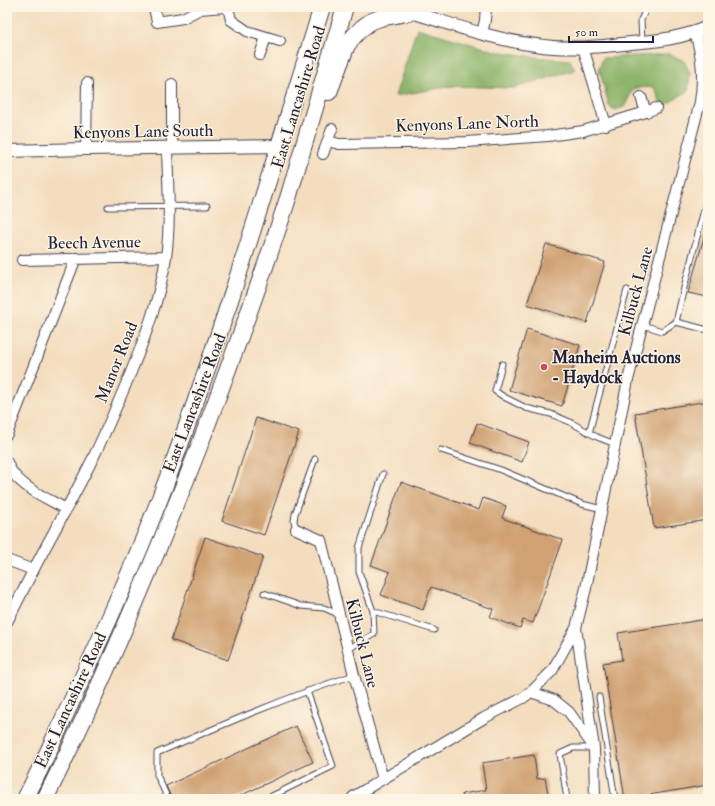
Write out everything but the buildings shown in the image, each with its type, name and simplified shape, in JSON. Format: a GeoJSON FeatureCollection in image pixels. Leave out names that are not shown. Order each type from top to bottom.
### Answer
{"type":"FeatureCollection","features":[{"type":"Feature","properties":{"kind":"highway","name":"East Lancashire Road"},"geometry":{"type":"LineString","coordinates":[[26,798],[119,598],[160,498],[231,298],[322,7]]}},
{"type":"Feature","properties":{"kind":"highway","name":"East Lancashire Road"},"geometry":{"type":"LineString","coordinates":[[47,794],[103,678],[143,586],[222,386],[255,295],[288,196],[345,7]]}},
{"type":"Feature","properties":{"kind":"highway"},"geometry":{"type":"LineString","coordinates":[[288,196],[347,45],[362,28],[370,22],[409,11]]}},
{"type":"Feature","properties":{"kind":"street"},"geometry":{"type":"LineString","coordinates":[[154,7],[157,22],[183,18],[200,9],[224,7]]}},
{"type":"Feature","properties":{"kind":"street"},"geometry":{"type":"LineString","coordinates":[[228,7],[231,20],[247,31],[280,41]]}},
{"type":"Feature","properties":{"kind":"street"},"geometry":{"type":"LineString","coordinates":[[482,34],[486,7]]}},
{"type":"Feature","properties":{"kind":"street"},"geometry":{"type":"LineString","coordinates":[[409,11],[482,34],[536,45],[560,48],[664,40],[708,27]]}},
{"type":"Feature","properties":{"kind":"street","name":"Kilbuck Lane"},"geometry":{"type":"LineString","coordinates":[[353,797],[484,718],[532,692],[552,671],[576,628],[628,380],[704,104],[702,59],[695,32]]}},
{"type":"Feature","properties":{"kind":"street"},"geometry":{"type":"LineString","coordinates":[[260,55],[266,37]]}},
{"type":"Feature","properties":{"kind":"street"},"geometry":{"type":"LineString","coordinates":[[583,47],[606,124]]}},
{"type":"Feature","properties":{"kind":"street"},"geometry":{"type":"LineString","coordinates":[[86,149],[87,83]]}},
{"type":"Feature","properties":{"kind":"street","name":"Manor Road"},"geometry":{"type":"LineString","coordinates":[[7,622],[94,456],[124,390],[138,355],[157,299],[166,257],[168,237],[172,84]]}},
{"type":"Feature","properties":{"kind":"street"},"geometry":{"type":"LineString","coordinates":[[641,97],[646,112]]}},
{"type":"Feature","properties":{"kind":"street","name":"Kenyons Lane North"},"geometry":{"type":"LineString","coordinates":[[328,141],[340,144],[467,142],[548,136],[583,131],[656,108]]}},
{"type":"Feature","properties":{"kind":"street"},"geometry":{"type":"LineString","coordinates":[[323,154],[332,129]]}},
{"type":"Feature","properties":{"kind":"street","name":"Kenyons Lane South"},"geometry":{"type":"LineString","coordinates":[[7,151],[279,146]]}},
{"type":"Feature","properties":{"kind":"street","name":"Beech Avenue"},"geometry":{"type":"LineString","coordinates":[[22,260],[166,257]]}},
{"type":"Feature","properties":{"kind":"street"},"geometry":{"type":"LineString","coordinates":[[7,434],[76,258]]}},
{"type":"Feature","properties":{"kind":"street"},"geometry":{"type":"LineString","coordinates":[[7,462],[9,470],[22,484],[66,509]]}},
{"type":"Feature","properties":{"kind":"street","name":"Kilbuck Lane"},"geometry":{"type":"LineString","coordinates":[[296,529],[321,540],[354,675],[383,779]]}},
{"type":"Feature","properties":{"kind":"street"},"geometry":{"type":"LineString","coordinates":[[7,560],[33,570]]}},
{"type":"Feature","properties":{"kind":"street","name":"Kilbuck Lane"},"geometry":{"type":"LineString","coordinates":[[576,628],[594,748],[596,799]]}},
{"type":"Feature","properties":{"kind":"street"},"geometry":{"type":"LineString","coordinates":[[532,692],[554,700],[569,712],[594,748]]}},
{"type":"Feature","properties":{"kind":"lane"},"geometry":{"type":"LineString","coordinates":[[642,42],[641,20],[647,7]]}},
{"type":"Feature","properties":{"kind":"lane"},"geometry":{"type":"LineString","coordinates":[[643,325],[662,331],[676,322],[708,194]]}},
{"type":"Feature","properties":{"kind":"lane"},"geometry":{"type":"LineString","coordinates":[[108,207],[207,206]]}},
{"type":"Feature","properties":{"kind":"lane"},"geometry":{"type":"LineString","coordinates":[[589,433],[627,290]]}},
{"type":"Feature","properties":{"kind":"lane"},"geometry":{"type":"LineString","coordinates":[[676,322],[708,330]]}},
{"type":"Feature","properties":{"kind":"lane"},"geometry":{"type":"LineString","coordinates":[[502,364],[495,391],[499,394],[526,408],[551,414],[570,422],[597,437],[615,444]]}},
{"type":"Feature","properties":{"kind":"lane"},"geometry":{"type":"LineString","coordinates":[[441,450],[501,470],[582,504],[602,509]]}},
{"type":"Feature","properties":{"kind":"lane"},"geometry":{"type":"LineString","coordinates":[[296,529],[294,521],[295,514],[315,459]]}},
{"type":"Feature","properties":{"kind":"lane"},"geometry":{"type":"LineString","coordinates":[[348,649],[374,634],[373,611],[359,572],[360,548],[383,474]]}},
{"type":"Feature","properties":{"kind":"lane"},"geometry":{"type":"LineString","coordinates":[[264,593],[301,606],[324,608],[339,614]]}},
{"type":"Feature","properties":{"kind":"lane"},"geometry":{"type":"LineString","coordinates":[[373,611],[434,630]]}},
{"type":"Feature","properties":{"kind":"lane"},"geometry":{"type":"LineString","coordinates":[[168,799],[157,775],[157,753],[266,706],[354,675]]}},
{"type":"Feature","properties":{"kind":"lane"},"geometry":{"type":"LineString","coordinates":[[266,799],[333,766],[307,691]]}},
{"type":"Feature","properties":{"kind":"lane"},"geometry":{"type":"LineString","coordinates":[[599,697],[615,799]]}},
{"type":"Feature","properties":{"kind":"lane"},"geometry":{"type":"LineString","coordinates":[[567,799],[560,754],[573,748],[594,748]]}},
{"type":"Feature","properties":{"kind":"green space"},"geometry":{"type":"Polygon","coordinates":[[[417,28],[495,51],[570,60],[575,70],[514,88],[452,86],[395,96],[417,28]]]}},
{"type":"Feature","properties":{"kind":"green space"},"geometry":{"type":"Polygon","coordinates":[[[669,54],[684,61],[690,73],[688,91],[662,107],[654,87],[634,88],[624,107],[615,110],[609,106],[599,68],[603,58],[669,54]]]}},
{"type":"Feature","properties":{"kind":"place","name":"Manheim Auctions - Haydock"},"geometry":{"type":"Point","coordinates":[544,367]}}]}
